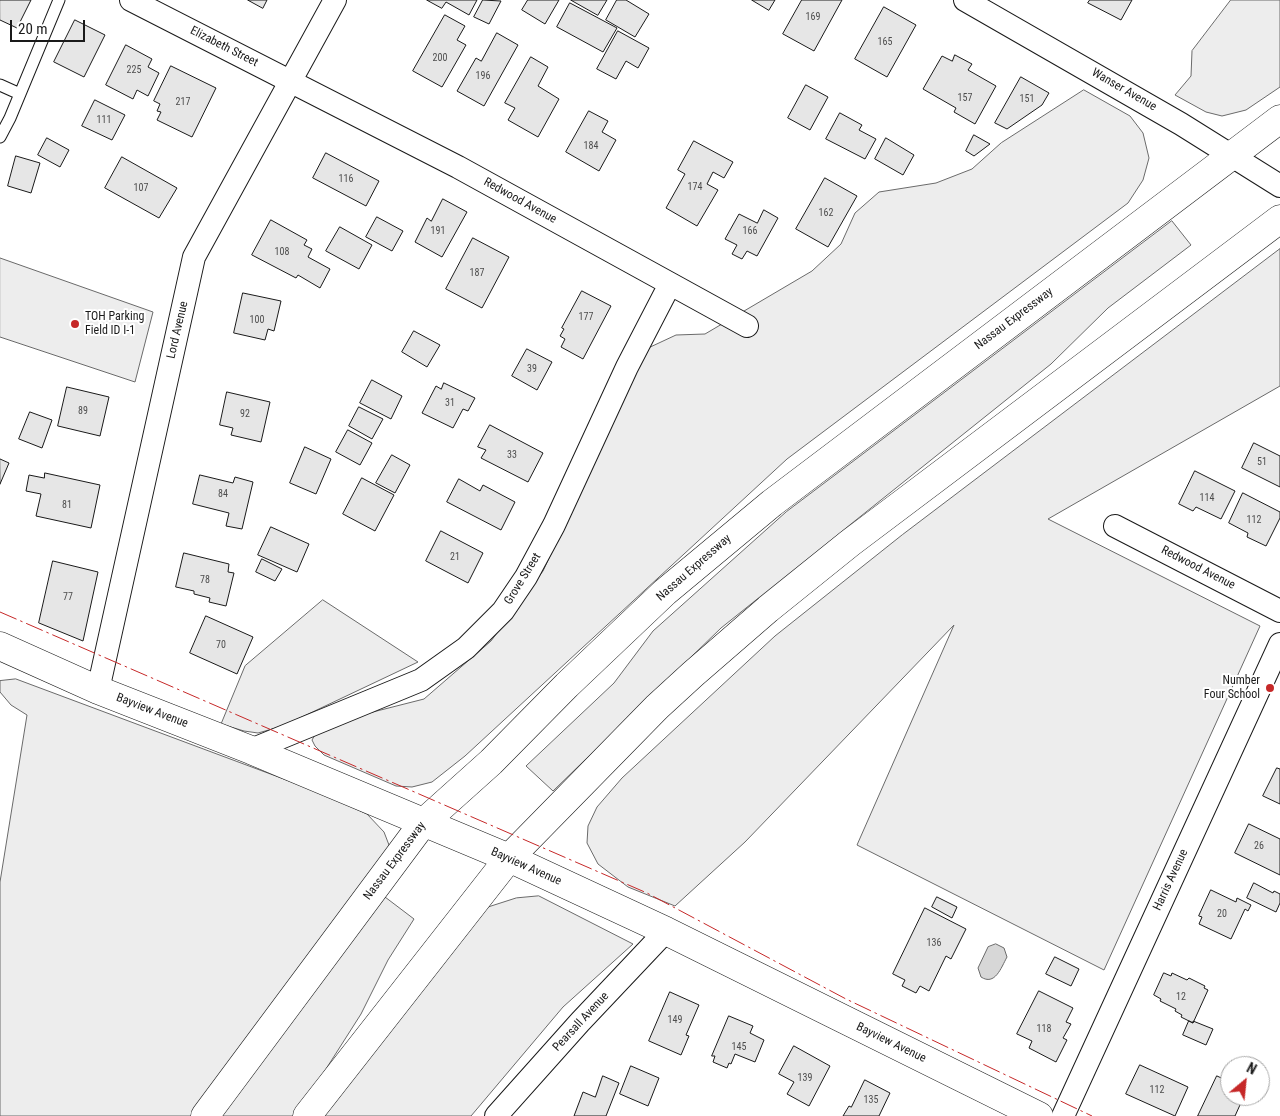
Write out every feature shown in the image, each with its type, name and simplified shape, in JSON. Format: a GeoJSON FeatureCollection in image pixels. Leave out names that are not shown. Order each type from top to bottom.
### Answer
{"type":"FeatureCollection","features":[{"type":"Feature","properties":{"kind":"main road","name":"Nassau Expressway"},"geometry":{"type":"LineString","coordinates":[[205,1116],[423,823],[491,762],[567,685],[665,592],[780,497],[1280,119]]}},
{"type":"Feature","properties":{"kind":"main road"},"geometry":{"type":"LineString","coordinates":[[307,1116],[509,858],[657,707],[782,597],[850,543],[1280,219]]}},
{"type":"Feature","properties":{"kind":"main road","name":"Bayview Avenue"},"geometry":{"type":"LineString","coordinates":[[0,646],[98,690],[251,750],[509,858],[666,931],[1039,1116]]}},
{"type":"Feature","properties":{"kind":"street","name":"Elizabeth Street"},"geometry":{"type":"LineString","coordinates":[[131,0],[290,80]]}},
{"type":"Feature","properties":{"kind":"street","name":"Lord Avenue"},"geometry":{"type":"LineString","coordinates":[[98,690],[194,257],[335,0]]}},
{"type":"Feature","properties":{"kind":"street","name":"Wanser Avenue"},"geometry":{"type":"LineString","coordinates":[[965,0],[1132,95],[1280,186]]}},
{"type":"Feature","properties":{"kind":"street","name":"Redwood Avenue"},"geometry":{"type":"LineString","coordinates":[[290,80],[458,167],[747,326]]}},
{"type":"Feature","properties":{"kind":"street","name":"Grove Street"},"geometry":{"type":"LineString","coordinates":[[251,750],[421,680],[466,648],[503,611],[526,577],[554,525],[627,367],[670,284]]}},
{"type":"Feature","properties":{"kind":"street","name":"Redwood Avenue"},"geometry":{"type":"LineString","coordinates":[[1115,526],[1280,611]]}},
{"type":"Feature","properties":{"kind":"street","name":"Harris Avenue"},"geometry":{"type":"LineString","coordinates":[[1063,1116],[1280,644]]}},
{"type":"Feature","properties":{"kind":"street","name":"Pearsall Avenue"},"geometry":{"type":"LineString","coordinates":[[496,1116],[580,1022],[666,931]]}},
{"type":"Feature","properties":{"kind":"lane"},"geometry":{"type":"LineString","coordinates":[[0,137],[59,0]]}},
{"type":"Feature","properties":{"kind":"lane"},"geometry":{"type":"LineString","coordinates":[[0,84],[20,94]]}},
{"type":"Feature","properties":{"kind":"shaded area"},"geometry":{"type":"Polygon","coordinates":[[[1231,0],[1280,0],[1280,87],[1246,110],[1222,116],[1206,112],[1175,95],[1191,76],[1192,51],[1231,0]]]}},
{"type":"Feature","properties":{"kind":"shaded area"},"geometry":{"type":"Polygon","coordinates":[[[1084,90],[1130,116],[1143,133],[1149,158],[1143,180],[1128,203],[787,459],[465,756],[432,782],[412,787],[396,786],[324,755],[315,746],[312,740],[316,733],[365,714],[424,699],[491,641],[543,571],[646,349],[676,335],[705,334],[812,271],[841,244],[855,213],[879,192],[936,183],[972,169],[1001,143],[1084,90]]]}},
{"type":"Feature","properties":{"kind":"shaded area"},"geometry":{"type":"Polygon","coordinates":[[[1172,221],[1191,245],[1108,308],[1051,364],[721,628],[553,791],[526,766],[614,683],[653,631],[786,512],[1172,221]]]}},
{"type":"Feature","properties":{"kind":"shaded area"},"geometry":{"type":"Polygon","coordinates":[[[1280,249],[1280,386],[1048,519],[1260,626],[1104,970],[857,845],[954,625],[745,842],[675,906],[628,887],[598,864],[587,843],[588,826],[597,807],[622,778],[775,636],[902,535],[1280,249]]]}},
{"type":"Feature","properties":{"kind":"shaded area","name":"TOH Parking Field ID I-1"},"geometry":{"type":"Polygon","coordinates":[[[0,258],[153,312],[135,382],[0,337],[0,258]]]}},
{"type":"Feature","properties":{"kind":"shaded area"},"geometry":{"type":"Polygon","coordinates":[[[323,600],[418,662],[283,726],[258,733],[221,724],[245,666],[323,600]]]}},
{"type":"Feature","properties":{"kind":"shaded area"},"geometry":{"type":"Polygon","coordinates":[[[16,679],[324,794],[367,814],[384,832],[389,845],[387,859],[201,1116],[0,1116],[0,882],[27,715],[11,705],[0,692],[0,681],[16,679]]]}},
{"type":"Feature","properties":{"kind":"shaded area"},"geometry":{"type":"Polygon","coordinates":[[[539,896],[633,944],[563,1007],[471,1116],[314,1116],[471,920],[488,907],[516,898],[539,896]]]}},
{"type":"Feature","properties":{"kind":"shaded area"},"geometry":{"type":"Polygon","coordinates":[[[385,897],[414,919],[388,960],[361,1014],[296,1116],[212,1116],[342,949],[385,897]]]}},
{"type":"Feature","properties":{"kind":"shaded area"},"geometry":{"type":"Polygon","coordinates":[[[996,944],[1004,948],[1007,957],[994,978],[986,979],[981,977],[978,968],[988,947],[996,944]]]}},
{"type":"Feature","properties":{"kind":"building"},"geometry":{"type":"Polygon","coordinates":[[[0,0],[31,0],[17,28],[0,20],[0,0]]]}},
{"type":"Feature","properties":{"kind":"building"},"geometry":{"type":"Polygon","coordinates":[[[248,0],[267,0],[263,8],[248,0]]]}},
{"type":"Feature","properties":{"kind":"building"},"geometry":{"type":"Polygon","coordinates":[[[427,0],[477,0],[469,15],[446,2],[442,8],[427,0]]]}},
{"type":"Feature","properties":{"kind":"building"},"geometry":{"type":"Polygon","coordinates":[[[483,0],[501,1],[489,24],[474,17],[483,0]]]}},
{"type":"Feature","properties":{"kind":"building"},"geometry":{"type":"Polygon","coordinates":[[[528,0],[559,0],[545,24],[522,10],[528,0]]]}},
{"type":"Feature","properties":{"kind":"building"},"geometry":{"type":"Polygon","coordinates":[[[571,0],[607,0],[598,15],[571,0]]]}},
{"type":"Feature","properties":{"kind":"building"},"geometry":{"type":"Polygon","coordinates":[[[617,0],[626,0],[649,14],[635,37],[606,20],[617,0]]]}},
{"type":"Feature","properties":{"kind":"building"},"geometry":{"type":"Polygon","coordinates":[[[752,0],[775,0],[769,10],[752,0]]]}},
{"type":"Feature","properties":{"kind":"building"},"geometry":{"type":"Polygon","coordinates":[[[802,0],[842,0],[814,51],[783,34],[802,0]]]}},
{"type":"Feature","properties":{"kind":"building"},"geometry":{"type":"Polygon","coordinates":[[[1090,0],[1132,0],[1121,20],[1088,3],[1090,0]]]}},
{"type":"Feature","properties":{"kind":"building"},"geometry":{"type":"Polygon","coordinates":[[[570,3],[617,28],[603,52],[557,27],[570,3]]]}},
{"type":"Feature","properties":{"kind":"building"},"geometry":{"type":"Polygon","coordinates":[[[884,7],[916,25],[887,77],[855,59],[884,7]]]}},
{"type":"Feature","properties":{"kind":"building"},"geometry":{"type":"Polygon","coordinates":[[[445,15],[465,26],[457,40],[466,45],[442,87],[413,71],[445,15]]]}},
{"type":"Feature","properties":{"kind":"building"},"geometry":{"type":"Polygon","coordinates":[[[75,20],[105,35],[84,77],[54,62],[75,20]]]}},
{"type":"Feature","properties":{"kind":"building"},"geometry":{"type":"Polygon","coordinates":[[[618,31],[649,48],[638,68],[626,61],[616,79],[597,69],[618,31]]]}},
{"type":"Feature","properties":{"kind":"building"},"geometry":{"type":"Polygon","coordinates":[[[497,33],[518,45],[484,106],[457,91],[476,58],[481,61],[497,33]]]}},
{"type":"Feature","properties":{"kind":"building"},"geometry":{"type":"Polygon","coordinates":[[[126,45],[152,59],[148,67],[159,73],[148,96],[137,90],[133,99],[106,85],[126,45]]]}},
{"type":"Feature","properties":{"kind":"building"},"geometry":{"type":"Polygon","coordinates":[[[955,55],[972,64],[968,70],[996,86],[975,124],[954,112],[956,108],[923,89],[942,56],[952,61],[955,55]]]}},
{"type":"Feature","properties":{"kind":"building"},"geometry":{"type":"Polygon","coordinates":[[[531,57],[548,67],[538,86],[559,99],[538,137],[508,120],[515,108],[505,103],[531,57]]]}},
{"type":"Feature","properties":{"kind":"building"},"geometry":{"type":"Polygon","coordinates":[[[171,66],[216,88],[192,137],[157,120],[161,112],[157,111],[160,104],[154,101],[171,66]]]}},
{"type":"Feature","properties":{"kind":"building"},"geometry":{"type":"Polygon","coordinates":[[[1021,77],[1049,93],[1042,105],[1007,129],[995,123],[1021,77]]]}},
{"type":"Feature","properties":{"kind":"building"},"geometry":{"type":"Polygon","coordinates":[[[806,85],[828,97],[810,130],[788,118],[806,85]]]}},
{"type":"Feature","properties":{"kind":"building"},"geometry":{"type":"Polygon","coordinates":[[[95,100],[125,115],[112,140],[82,126],[95,100]]]}},
{"type":"Feature","properties":{"kind":"building"},"geometry":{"type":"Polygon","coordinates":[[[589,111],[608,121],[602,132],[616,140],[599,171],[566,152],[589,111]]]}},
{"type":"Feature","properties":{"kind":"building"},"geometry":{"type":"Polygon","coordinates":[[[840,113],[862,125],[859,130],[876,139],[865,159],[826,139],[840,113]]]}},
{"type":"Feature","properties":{"kind":"building"},"geometry":{"type":"Polygon","coordinates":[[[974,135],[990,144],[974,156],[966,151],[974,135]]]}},
{"type":"Feature","properties":{"kind":"building"},"geometry":{"type":"Polygon","coordinates":[[[47,138],[69,150],[60,167],[38,155],[47,138]]]}},
{"type":"Feature","properties":{"kind":"building"},"geometry":{"type":"Polygon","coordinates":[[[886,138],[914,155],[903,175],[875,159],[886,138]]]}},
{"type":"Feature","properties":{"kind":"building"},"geometry":{"type":"Polygon","coordinates":[[[694,141],[733,162],[724,178],[713,172],[707,184],[718,190],[697,226],[666,208],[685,174],[678,170],[694,141]]]}},
{"type":"Feature","properties":{"kind":"building"},"geometry":{"type":"Polygon","coordinates":[[[326,153],[379,181],[366,206],[313,178],[326,153]]]}},
{"type":"Feature","properties":{"kind":"building"},"geometry":{"type":"Polygon","coordinates":[[[16,156],[40,163],[31,193],[8,186],[16,156]]]}},
{"type":"Feature","properties":{"kind":"building"},"geometry":{"type":"Polygon","coordinates":[[[122,157],[177,188],[159,218],[105,188],[122,157]]]}},
{"type":"Feature","properties":{"kind":"building"},"geometry":{"type":"Polygon","coordinates":[[[825,178],[857,196],[828,247],[796,229],[825,178]]]}},
{"type":"Feature","properties":{"kind":"building"},"geometry":{"type":"Polygon","coordinates":[[[443,199],[467,212],[442,257],[415,242],[427,218],[431,221],[443,199]]]}},
{"type":"Feature","properties":{"kind":"building"},"geometry":{"type":"Polygon","coordinates":[[[764,210],[778,218],[757,256],[747,251],[742,259],[732,254],[737,245],[725,239],[739,214],[757,223],[764,210]]]}},
{"type":"Feature","properties":{"kind":"building"},"geometry":{"type":"Polygon","coordinates":[[[377,217],[403,231],[392,251],[366,237],[377,217]]]}},
{"type":"Feature","properties":{"kind":"building"},"geometry":{"type":"Polygon","coordinates":[[[271,220],[307,240],[304,245],[312,249],[308,257],[330,269],[320,288],[298,275],[296,278],[252,255],[271,220]]]}},
{"type":"Feature","properties":{"kind":"building"},"geometry":{"type":"Polygon","coordinates":[[[340,227],[372,245],[359,269],[326,251],[340,227]]]}},
{"type":"Feature","properties":{"kind":"building"},"geometry":{"type":"Polygon","coordinates":[[[473,238],[509,257],[482,308],[446,289],[473,238]]]}},
{"type":"Feature","properties":{"kind":"building"},"geometry":{"type":"Polygon","coordinates":[[[582,291],[611,306],[583,359],[561,347],[565,339],[560,336],[564,329],[562,328],[582,291]]]}},
{"type":"Feature","properties":{"kind":"building"},"geometry":{"type":"Polygon","coordinates":[[[243,293],[281,301],[274,331],[268,329],[265,340],[234,333],[243,293]]]}},
{"type":"Feature","properties":{"kind":"building"},"geometry":{"type":"Polygon","coordinates":[[[414,331],[440,345],[427,367],[402,352],[414,331]]]}},
{"type":"Feature","properties":{"kind":"building"},"geometry":{"type":"Polygon","coordinates":[[[527,349],[552,362],[537,390],[512,376],[527,349]]]}},
{"type":"Feature","properties":{"kind":"building"},"geometry":{"type":"Polygon","coordinates":[[[372,380],[402,396],[391,419],[360,403],[372,380]]]}},
{"type":"Feature","properties":{"kind":"building"},"geometry":{"type":"Polygon","coordinates":[[[444,383],[475,398],[468,411],[463,409],[453,428],[422,413],[436,386],[441,389],[444,383]]]}},
{"type":"Feature","properties":{"kind":"building"},"geometry":{"type":"Polygon","coordinates":[[[67,387],[109,397],[100,436],[58,426],[67,387]]]}},
{"type":"Feature","properties":{"kind":"building"},"geometry":{"type":"Polygon","coordinates":[[[227,392],[270,402],[261,442],[231,435],[233,428],[220,425],[227,392]]]}},
{"type":"Feature","properties":{"kind":"building"},"geometry":{"type":"Polygon","coordinates":[[[359,407],[383,419],[372,439],[349,426],[359,407]]]}},
{"type":"Feature","properties":{"kind":"building"},"geometry":{"type":"Polygon","coordinates":[[[30,412],[52,420],[42,448],[19,439],[30,412]]]}},
{"type":"Feature","properties":{"kind":"building"},"geometry":{"type":"Polygon","coordinates":[[[490,425],[543,453],[528,482],[481,458],[486,450],[478,447],[490,425]]]}},
{"type":"Feature","properties":{"kind":"building"},"geometry":{"type":"Polygon","coordinates":[[[348,430],[372,443],[360,465],[336,452],[348,430]]]}},
{"type":"Feature","properties":{"kind":"building"},"geometry":{"type":"Polygon","coordinates":[[[1254,443],[1280,456],[1280,487],[1242,468],[1254,443]]]}},
{"type":"Feature","properties":{"kind":"building"},"geometry":{"type":"Polygon","coordinates":[[[305,447],[331,459],[316,494],[290,483],[305,447]]]}},
{"type":"Feature","properties":{"kind":"building"},"geometry":{"type":"Polygon","coordinates":[[[392,455],[410,465],[395,493],[376,483],[392,455]]]}},
{"type":"Feature","properties":{"kind":"building"},"geometry":{"type":"Polygon","coordinates":[[[0,459],[9,463],[0,484],[0,459]]]}},
{"type":"Feature","properties":{"kind":"building"},"geometry":{"type":"Polygon","coordinates":[[[1195,471],[1235,491],[1221,519],[1196,507],[1193,511],[1179,504],[1195,471]]]}},
{"type":"Feature","properties":{"kind":"building"},"geometry":{"type":"Polygon","coordinates":[[[45,473],[100,485],[91,528],[36,516],[41,494],[26,491],[29,475],[44,478],[45,473]]]}},
{"type":"Feature","properties":{"kind":"building"},"geometry":{"type":"Polygon","coordinates":[[[200,475],[233,483],[235,477],[253,482],[242,529],[226,526],[229,513],[193,504],[200,475]]]}},
{"type":"Feature","properties":{"kind":"building"},"geometry":{"type":"Polygon","coordinates":[[[362,478],[394,495],[375,531],[343,514],[362,478]]]}},
{"type":"Feature","properties":{"kind":"building"},"geometry":{"type":"Polygon","coordinates":[[[459,479],[480,491],[483,485],[515,502],[501,530],[447,502],[459,479]]]}},
{"type":"Feature","properties":{"kind":"building"},"geometry":{"type":"Polygon","coordinates":[[[1243,493],[1280,512],[1280,518],[1266,546],[1247,537],[1248,533],[1229,523],[1243,493]]]}},
{"type":"Feature","properties":{"kind":"building"},"geometry":{"type":"Polygon","coordinates":[[[271,527],[309,544],[297,572],[258,555],[271,527]]]}},
{"type":"Feature","properties":{"kind":"building"},"geometry":{"type":"Polygon","coordinates":[[[441,531],[483,553],[468,583],[426,561],[441,531]]]}},
{"type":"Feature","properties":{"kind":"building"},"geometry":{"type":"Polygon","coordinates":[[[184,553],[229,564],[228,572],[234,573],[226,606],[209,602],[210,598],[194,594],[194,591],[176,587],[184,553]]]}},
{"type":"Feature","properties":{"kind":"building"},"geometry":{"type":"Polygon","coordinates":[[[262,559],[282,569],[275,581],[256,572],[262,559]]]}},
{"type":"Feature","properties":{"kind":"building"},"geometry":{"type":"Polygon","coordinates":[[[53,561],[98,572],[83,641],[39,623],[53,561]]]}},
{"type":"Feature","properties":{"kind":"building"},"geometry":{"type":"Polygon","coordinates":[[[206,616],[253,637],[237,674],[190,653],[206,616]]]}},
{"type":"Feature","properties":{"kind":"building"},"geometry":{"type":"Polygon","coordinates":[[[1277,768],[1280,769],[1280,804],[1263,796],[1277,768]]]}},
{"type":"Feature","properties":{"kind":"building"},"geometry":{"type":"Polygon","coordinates":[[[1249,824],[1280,839],[1280,875],[1235,853],[1249,824]]]}},
{"type":"Feature","properties":{"kind":"building"},"geometry":{"type":"Polygon","coordinates":[[[1254,883],[1273,893],[1274,891],[1280,894],[1280,903],[1276,912],[1247,898],[1254,883]]]}},
{"type":"Feature","properties":{"kind":"building"},"geometry":{"type":"Polygon","coordinates":[[[1211,890],[1236,902],[1237,898],[1251,905],[1248,911],[1245,909],[1231,939],[1199,924],[1202,917],[1199,916],[1211,890]]]}},
{"type":"Feature","properties":{"kind":"building"},"geometry":{"type":"Polygon","coordinates":[[[937,897],[957,907],[952,918],[932,907],[937,897]]]}},
{"type":"Feature","properties":{"kind":"building"},"geometry":{"type":"Polygon","coordinates":[[[925,908],[966,929],[951,959],[946,956],[929,991],[920,986],[916,993],[902,986],[905,980],[893,974],[925,908]]]}},
{"type":"Feature","properties":{"kind":"building"},"geometry":{"type":"Polygon","coordinates":[[[1055,957],[1079,969],[1071,986],[1046,974],[1055,957]]]}},
{"type":"Feature","properties":{"kind":"building"},"geometry":{"type":"Polygon","coordinates":[[[1164,973],[1171,976],[1172,973],[1187,980],[1189,978],[1205,986],[1204,988],[1208,990],[1193,1023],[1181,1017],[1182,1015],[1175,1011],[1176,1009],[1160,1001],[1161,999],[1154,995],[1164,973]]]}},
{"type":"Feature","properties":{"kind":"building"},"geometry":{"type":"Polygon","coordinates":[[[1039,991],[1073,1008],[1066,1022],[1071,1024],[1063,1038],[1067,1040],[1056,1062],[1029,1048],[1032,1041],[1017,1034],[1039,991]]]}},
{"type":"Feature","properties":{"kind":"building"},"geometry":{"type":"Polygon","coordinates":[[[670,992],[699,1005],[686,1035],[689,1036],[681,1055],[649,1041],[670,992]]]}},
{"type":"Feature","properties":{"kind":"building"},"geometry":{"type":"Polygon","coordinates":[[[729,1016],[753,1026],[750,1033],[764,1040],[755,1062],[735,1054],[727,1068],[713,1062],[715,1056],[712,1056],[729,1016]]]}},
{"type":"Feature","properties":{"kind":"building"},"geometry":{"type":"Polygon","coordinates":[[[1189,1021],[1213,1029],[1206,1045],[1183,1035],[1189,1021]]]}},
{"type":"Feature","properties":{"kind":"building"},"geometry":{"type":"Polygon","coordinates":[[[794,1046],[830,1066],[809,1106],[787,1094],[794,1082],[779,1074],[794,1046]]]}},
{"type":"Feature","properties":{"kind":"building"},"geometry":{"type":"Polygon","coordinates":[[[1140,1065],[1188,1087],[1175,1116],[1126,1094],[1140,1065]]]}},
{"type":"Feature","properties":{"kind":"building"},"geometry":{"type":"Polygon","coordinates":[[[631,1066],[659,1078],[648,1106],[620,1094],[631,1066]]]}},
{"type":"Feature","properties":{"kind":"building"},"geometry":{"type":"Polygon","coordinates":[[[603,1076],[619,1083],[606,1116],[574,1116],[583,1092],[595,1097],[603,1076]]]}},
{"type":"Feature","properties":{"kind":"building"},"geometry":{"type":"Polygon","coordinates":[[[1217,1076],[1220,1077],[1220,1106],[1240,1106],[1235,1116],[1198,1116],[1217,1076]]]}},
{"type":"Feature","properties":{"kind":"building"},"geometry":{"type":"Polygon","coordinates":[[[865,1080],[890,1093],[879,1116],[843,1116],[849,1106],[851,1107],[865,1080]]]}},
{"type":"Feature","properties":{"kind":"power"},"geometry":{"type":"LineString","coordinates":[[0,612],[647,893],[846,999],[1092,1116]]}},
{"type":"Feature","properties":{"kind":"place","name":"TOH Parking Field ID I-1"},"geometry":{"type":"Point","coordinates":[75,324]}},
{"type":"Feature","properties":{"kind":"place","name":"Number Four School"},"geometry":{"type":"Point","coordinates":[1270,688]}}]}
